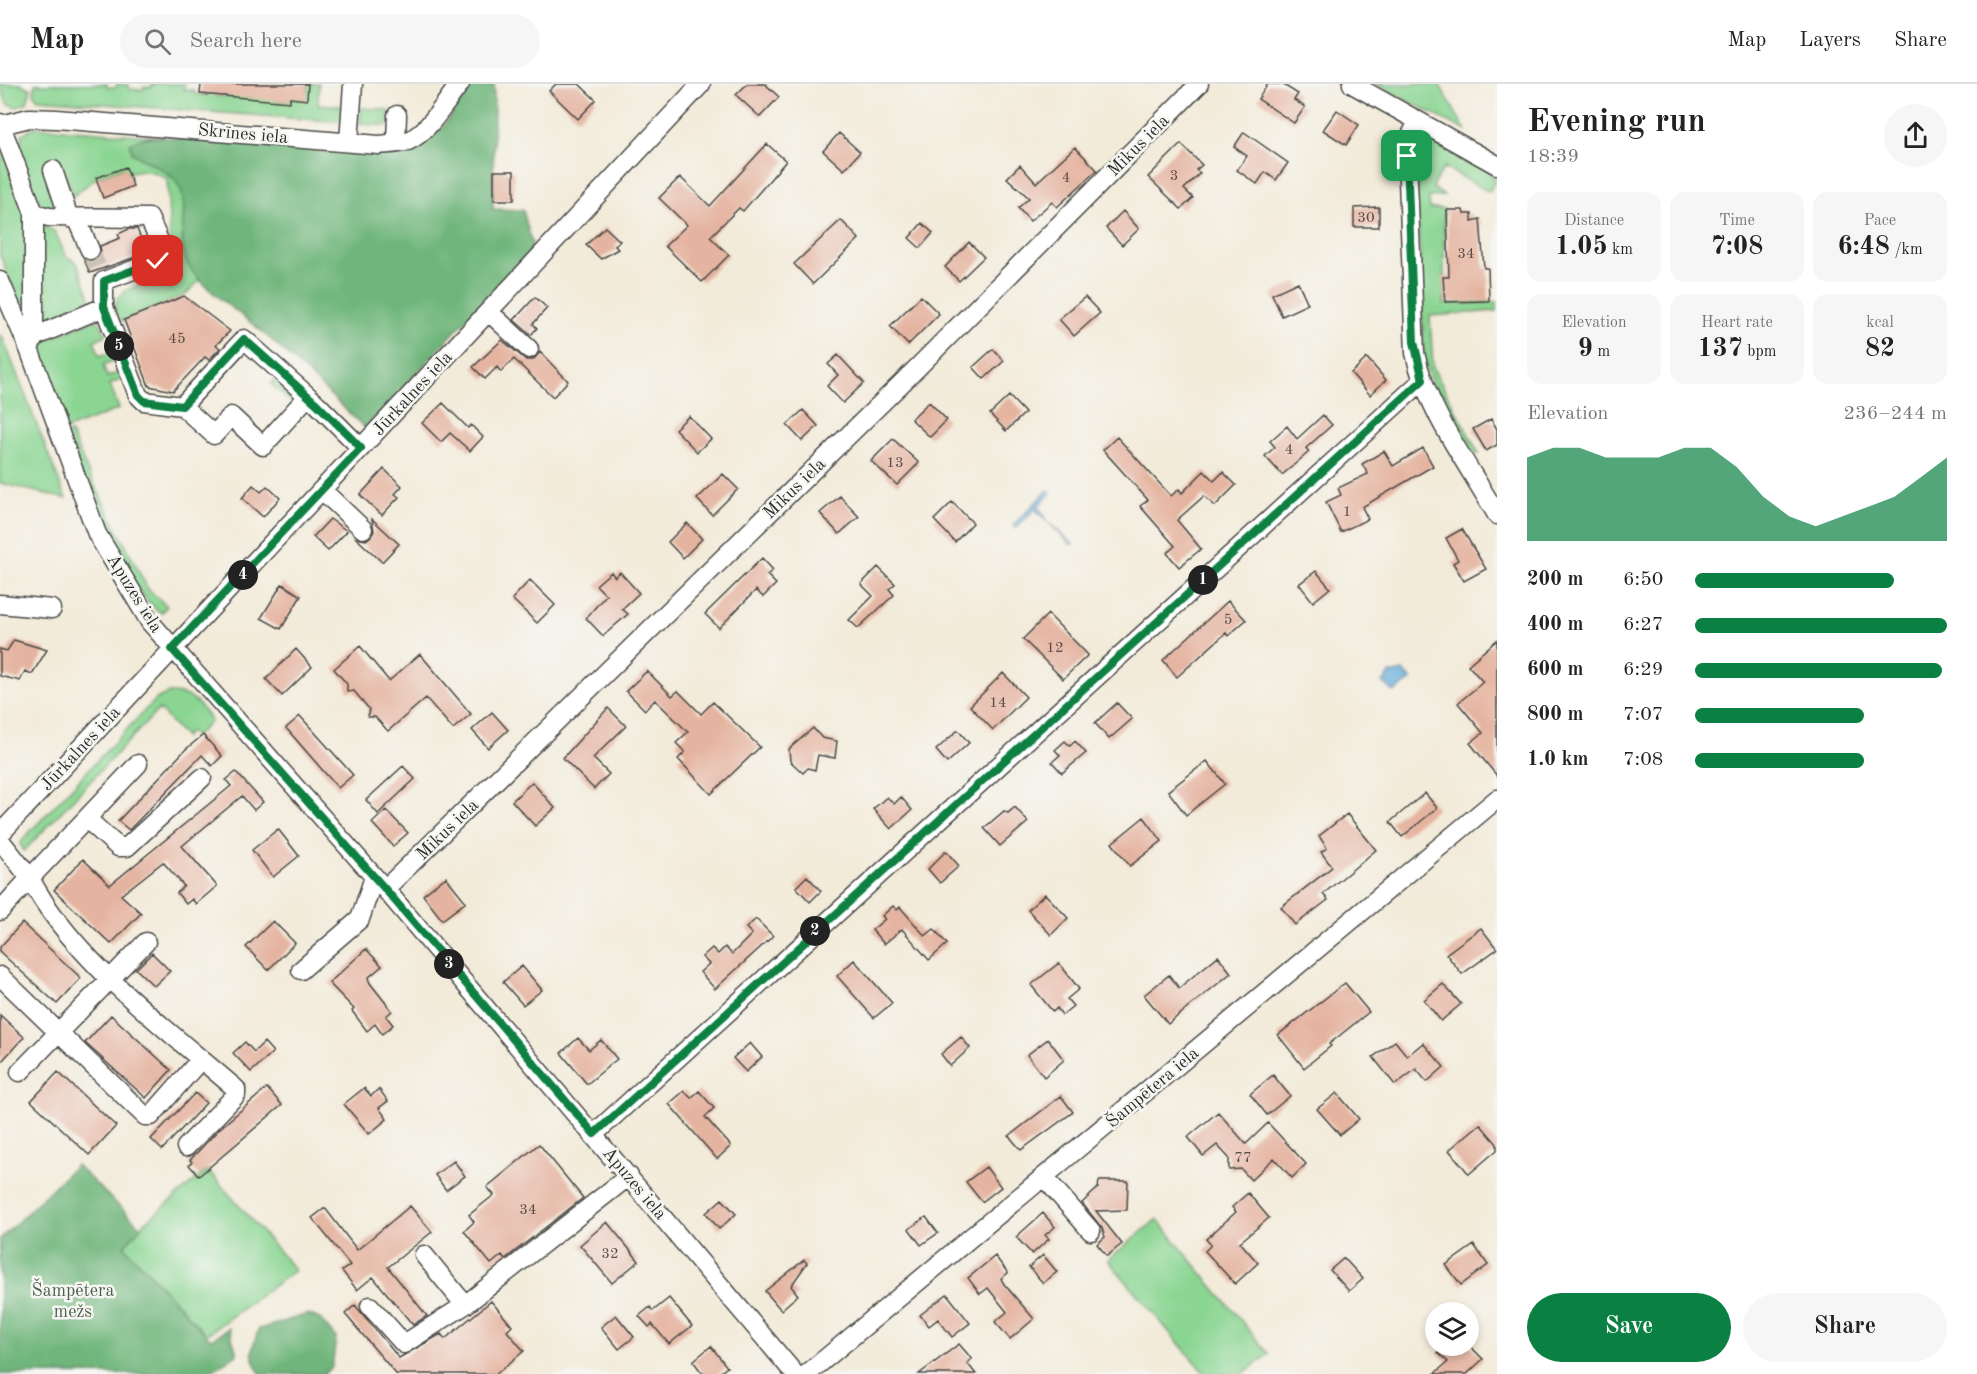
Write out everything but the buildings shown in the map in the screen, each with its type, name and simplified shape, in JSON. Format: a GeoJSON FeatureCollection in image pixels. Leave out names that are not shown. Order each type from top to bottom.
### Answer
{"type":"FeatureCollection","features":[{"type":"Feature","properties":{"kind":"street"},"geometry":{"type":"LineString","coordinates":[[349,142],[353,84]]}},
{"type":"Feature","properties":{"kind":"street","name":"Skrīnes iela"},"geometry":{"type":"LineString","coordinates":[[0,124],[29,118],[56,119],[349,142],[396,143],[407,141],[421,132],[460,84]]}},
{"type":"Feature","properties":{"kind":"street","name":"Jūrkalnes iela"},"geometry":{"type":"LineString","coordinates":[[0,834],[701,84]]}},
{"type":"Feature","properties":{"kind":"street","name":"Mikus iela"},"geometry":{"type":"LineString","coordinates":[[380,883],[909,376],[1199,84]]}},
{"type":"Feature","properties":{"kind":"street"},"geometry":{"type":"LineString","coordinates":[[1352,84],[1497,165]]}},
{"type":"Feature","properties":{"kind":"street"},"geometry":{"type":"LineString","coordinates":[[396,143],[397,115]]}},
{"type":"Feature","properties":{"kind":"street"},"geometry":{"type":"LineString","coordinates":[[1418,122],[1410,137],[1407,156],[1414,342],[1423,380],[1497,515]]}},
{"type":"Feature","properties":{"kind":"street","name":"Apuzes iela"},"geometry":{"type":"LineString","coordinates":[[0,124],[34,213],[32,343],[98,534],[150,622],[380,883],[795,1374]]}},
{"type":"Feature","properties":{"kind":"street"},"geometry":{"type":"LineString","coordinates":[[53,170],[72,218],[90,250]]}},
{"type":"Feature","properties":{"kind":"street"},"geometry":{"type":"LineString","coordinates":[[34,213],[49,217],[149,218],[164,252],[158,261],[101,275],[104,307],[138,395],[144,401],[182,406],[214,435],[231,416],[263,446],[309,396]]}},
{"type":"Feature","properties":{"kind":"street","name":"Apuzes iela"},"geometry":{"type":"LineString","coordinates":[[0,281],[6,314],[32,343]]}},
{"type":"Feature","properties":{"kind":"street"},"geometry":{"type":"LineString","coordinates":[[32,343],[104,307]]}},
{"type":"Feature","properties":{"kind":"street"},"geometry":{"type":"LineString","coordinates":[[489,312],[529,349]]}},
{"type":"Feature","properties":{"kind":"street"},"geometry":{"type":"LineString","coordinates":[[182,406],[244,339],[309,396],[361,448]]}},
{"type":"Feature","properties":{"kind":"street"},"geometry":{"type":"LineString","coordinates":[[594,1134],[1423,380]]}},
{"type":"Feature","properties":{"kind":"street"},"geometry":{"type":"LineString","coordinates":[[322,490],[363,529]]}},
{"type":"Feature","properties":{"kind":"street"},"geometry":{"type":"LineString","coordinates":[[0,603],[52,609]]}},
{"type":"Feature","properties":{"kind":"street"},"geometry":{"type":"LineString","coordinates":[[0,910],[138,764]]}},
{"type":"Feature","properties":{"kind":"street"},"geometry":{"type":"LineString","coordinates":[[87,819],[118,847],[127,847],[202,778]]}},
{"type":"Feature","properties":{"kind":"street","name":"Šampētera iela"},"geometry":{"type":"LineString","coordinates":[[807,1374],[1497,799]]}},
{"type":"Feature","properties":{"kind":"street"},"geometry":{"type":"LineString","coordinates":[[0,840],[30,878],[51,916],[112,980],[236,1089],[236,1095],[186,1147]]}},
{"type":"Feature","properties":{"kind":"street"},"geometry":{"type":"LineString","coordinates":[[302,970],[360,919],[380,883]]}},
{"type":"Feature","properties":{"kind":"street"},"geometry":{"type":"LineString","coordinates":[[20,1072],[112,980],[146,942]]}},
{"type":"Feature","properties":{"kind":"street"},"geometry":{"type":"LineString","coordinates":[[0,976],[145,1116],[151,1116],[201,1059]]}},
{"type":"Feature","properties":{"kind":"street"},"geometry":{"type":"LineString","coordinates":[[370,1306],[404,1344],[465,1305],[629,1176]]}},
{"type":"Feature","properties":{"kind":"street"},"geometry":{"type":"LineString","coordinates":[[1044,1177],[1091,1231]]}},
{"type":"Feature","properties":{"kind":"street"},"geometry":{"type":"LineString","coordinates":[[423,1255],[465,1305]]}},
{"type":"Feature","properties":{"kind":"green space"},"geometry":{"type":"Polygon","coordinates":[[[0,84],[21,84],[31,89],[27,103],[17,107],[7,104],[0,84]]]}},
{"type":"Feature","properties":{"kind":"green space"},"geometry":{"type":"Polygon","coordinates":[[[35,84],[107,84],[107,87],[116,88],[117,84],[129,85],[129,89],[143,90],[143,87],[152,87],[152,84],[184,84],[184,90],[194,90],[194,94],[206,95],[207,91],[215,92],[216,96],[228,97],[228,92],[247,98],[277,98],[277,101],[289,102],[290,98],[306,100],[308,84],[319,84],[318,104],[344,106],[343,122],[38,99],[34,94],[35,84]]]}},
{"type":"Feature","properties":{"kind":"green space"},"geometry":{"type":"Polygon","coordinates":[[[470,84],[494,84],[493,209],[523,210],[533,248],[365,428],[301,367],[198,279],[184,255],[182,236],[184,207],[178,185],[165,171],[132,153],[130,143],[144,138],[162,137],[379,154],[398,152],[413,148],[436,134],[445,125],[470,84]]]}},
{"type":"Feature","properties":{"kind":"green space"},"geometry":{"type":"Polygon","coordinates":[[[1376,84],[1439,84],[1466,131],[1376,84]]]}},
{"type":"Feature","properties":{"kind":"green space"},"geometry":{"type":"Polygon","coordinates":[[[361,108],[389,110],[387,126],[360,124],[361,108]]]}},
{"type":"Feature","properties":{"kind":"green space"},"geometry":{"type":"Polygon","coordinates":[[[35,127],[162,137],[145,138],[131,143],[132,153],[166,170],[176,180],[181,190],[184,210],[182,233],[185,257],[200,280],[184,296],[119,322],[115,312],[117,299],[127,290],[166,274],[171,262],[167,179],[149,171],[128,173],[125,167],[96,178],[73,196],[66,177],[61,179],[55,204],[44,208],[38,202],[20,153],[22,134],[35,127]]]}},
{"type":"Feature","properties":{"kind":"green space"},"geometry":{"type":"Polygon","coordinates":[[[1431,142],[1491,173],[1495,181],[1489,192],[1444,167],[1432,187],[1444,196],[1429,197],[1430,209],[1444,209],[1444,304],[1497,302],[1497,311],[1430,316],[1433,368],[1479,454],[1468,452],[1429,377],[1424,358],[1416,162],[1420,147],[1431,142]]]}},
{"type":"Feature","properties":{"kind":"green space"},"geometry":{"type":"Polygon","coordinates":[[[0,145],[24,207],[29,232],[26,318],[0,255],[0,145]]]}},
{"type":"Feature","properties":{"kind":"green space"},"geometry":{"type":"Polygon","coordinates":[[[46,226],[55,232],[66,256],[77,263],[91,300],[89,304],[46,322],[43,317],[41,230],[46,226]]]}},
{"type":"Feature","properties":{"kind":"green space"},"geometry":{"type":"Polygon","coordinates":[[[94,320],[100,322],[106,335],[94,341],[100,356],[112,352],[115,360],[103,365],[107,377],[120,372],[123,379],[110,384],[119,409],[65,430],[40,357],[45,343],[50,339],[94,320]]]}},
{"type":"Feature","properties":{"kind":"green space"},"geometry":{"type":"Polygon","coordinates":[[[0,335],[2,336],[66,499],[0,483],[0,335]]]}},
{"type":"Feature","properties":{"kind":"green space"},"geometry":{"type":"Polygon","coordinates":[[[274,380],[294,399],[291,402],[271,384],[274,380]]]}},
{"type":"Feature","properties":{"kind":"green space"},"geometry":{"type":"Polygon","coordinates":[[[71,433],[88,472],[148,589],[167,606],[161,613],[146,599],[132,580],[106,531],[66,435],[71,433]]]}},
{"type":"Feature","properties":{"kind":"green space"},"geometry":{"type":"Polygon","coordinates":[[[169,693],[183,694],[194,700],[211,721],[195,737],[190,731],[185,737],[159,709],[24,851],[20,844],[25,837],[147,708],[158,698],[169,693]]]}},
{"type":"Feature","properties":{"kind":"green space","name":"Šampētera mežs"},"geometry":{"type":"Polygon","coordinates":[[[76,1165],[141,1227],[124,1246],[206,1335],[212,1339],[229,1328],[237,1354],[207,1374],[0,1374],[0,1239],[76,1165]]]}},
{"type":"Feature","properties":{"kind":"green space"},"geometry":{"type":"Polygon","coordinates":[[[208,1170],[295,1270],[206,1335],[124,1246],[141,1226],[208,1170]]]}},
{"type":"Feature","properties":{"kind":"green space"},"geometry":{"type":"Polygon","coordinates":[[[1157,1219],[1269,1354],[1242,1374],[1205,1374],[1108,1260],[1157,1219]]]}},
{"type":"Feature","properties":{"kind":"green space"},"geometry":{"type":"Polygon","coordinates":[[[308,1314],[320,1319],[336,1338],[332,1367],[323,1374],[261,1374],[254,1363],[252,1352],[259,1329],[308,1314]]]}},
{"type":"Feature","properties":{"kind":"water"},"geometry":{"type":"Polygon","coordinates":[[[1048,490],[1051,493],[1038,506],[1048,522],[1035,509],[1016,528],[1013,525],[1048,490]]]}},
{"type":"Feature","properties":{"kind":"water"},"geometry":{"type":"Polygon","coordinates":[[[1048,522],[1073,544],[1070,544],[1048,522]]]}},
{"type":"Feature","properties":{"kind":"water"},"geometry":{"type":"Polygon","coordinates":[[[1403,671],[1412,680],[1394,692],[1383,682],[1390,674],[1403,671]]]}},
{"type":"Feature","properties":{"kind":"tunnel"},"geometry":{"type":"LineString","coordinates":[[90,250],[99,270]]}},
{"type":"Feature","properties":{"kind":"route"},"geometry":{"type":"LineString","coordinates":[[158,261],[104,281],[104,307],[138,395],[144,401],[168,406],[182,406],[244,339],[317,404],[361,448],[172,649],[385,889],[594,1134],[601,1125],[1423,380],[1417,363],[1414,342],[1407,156]]}}]}
